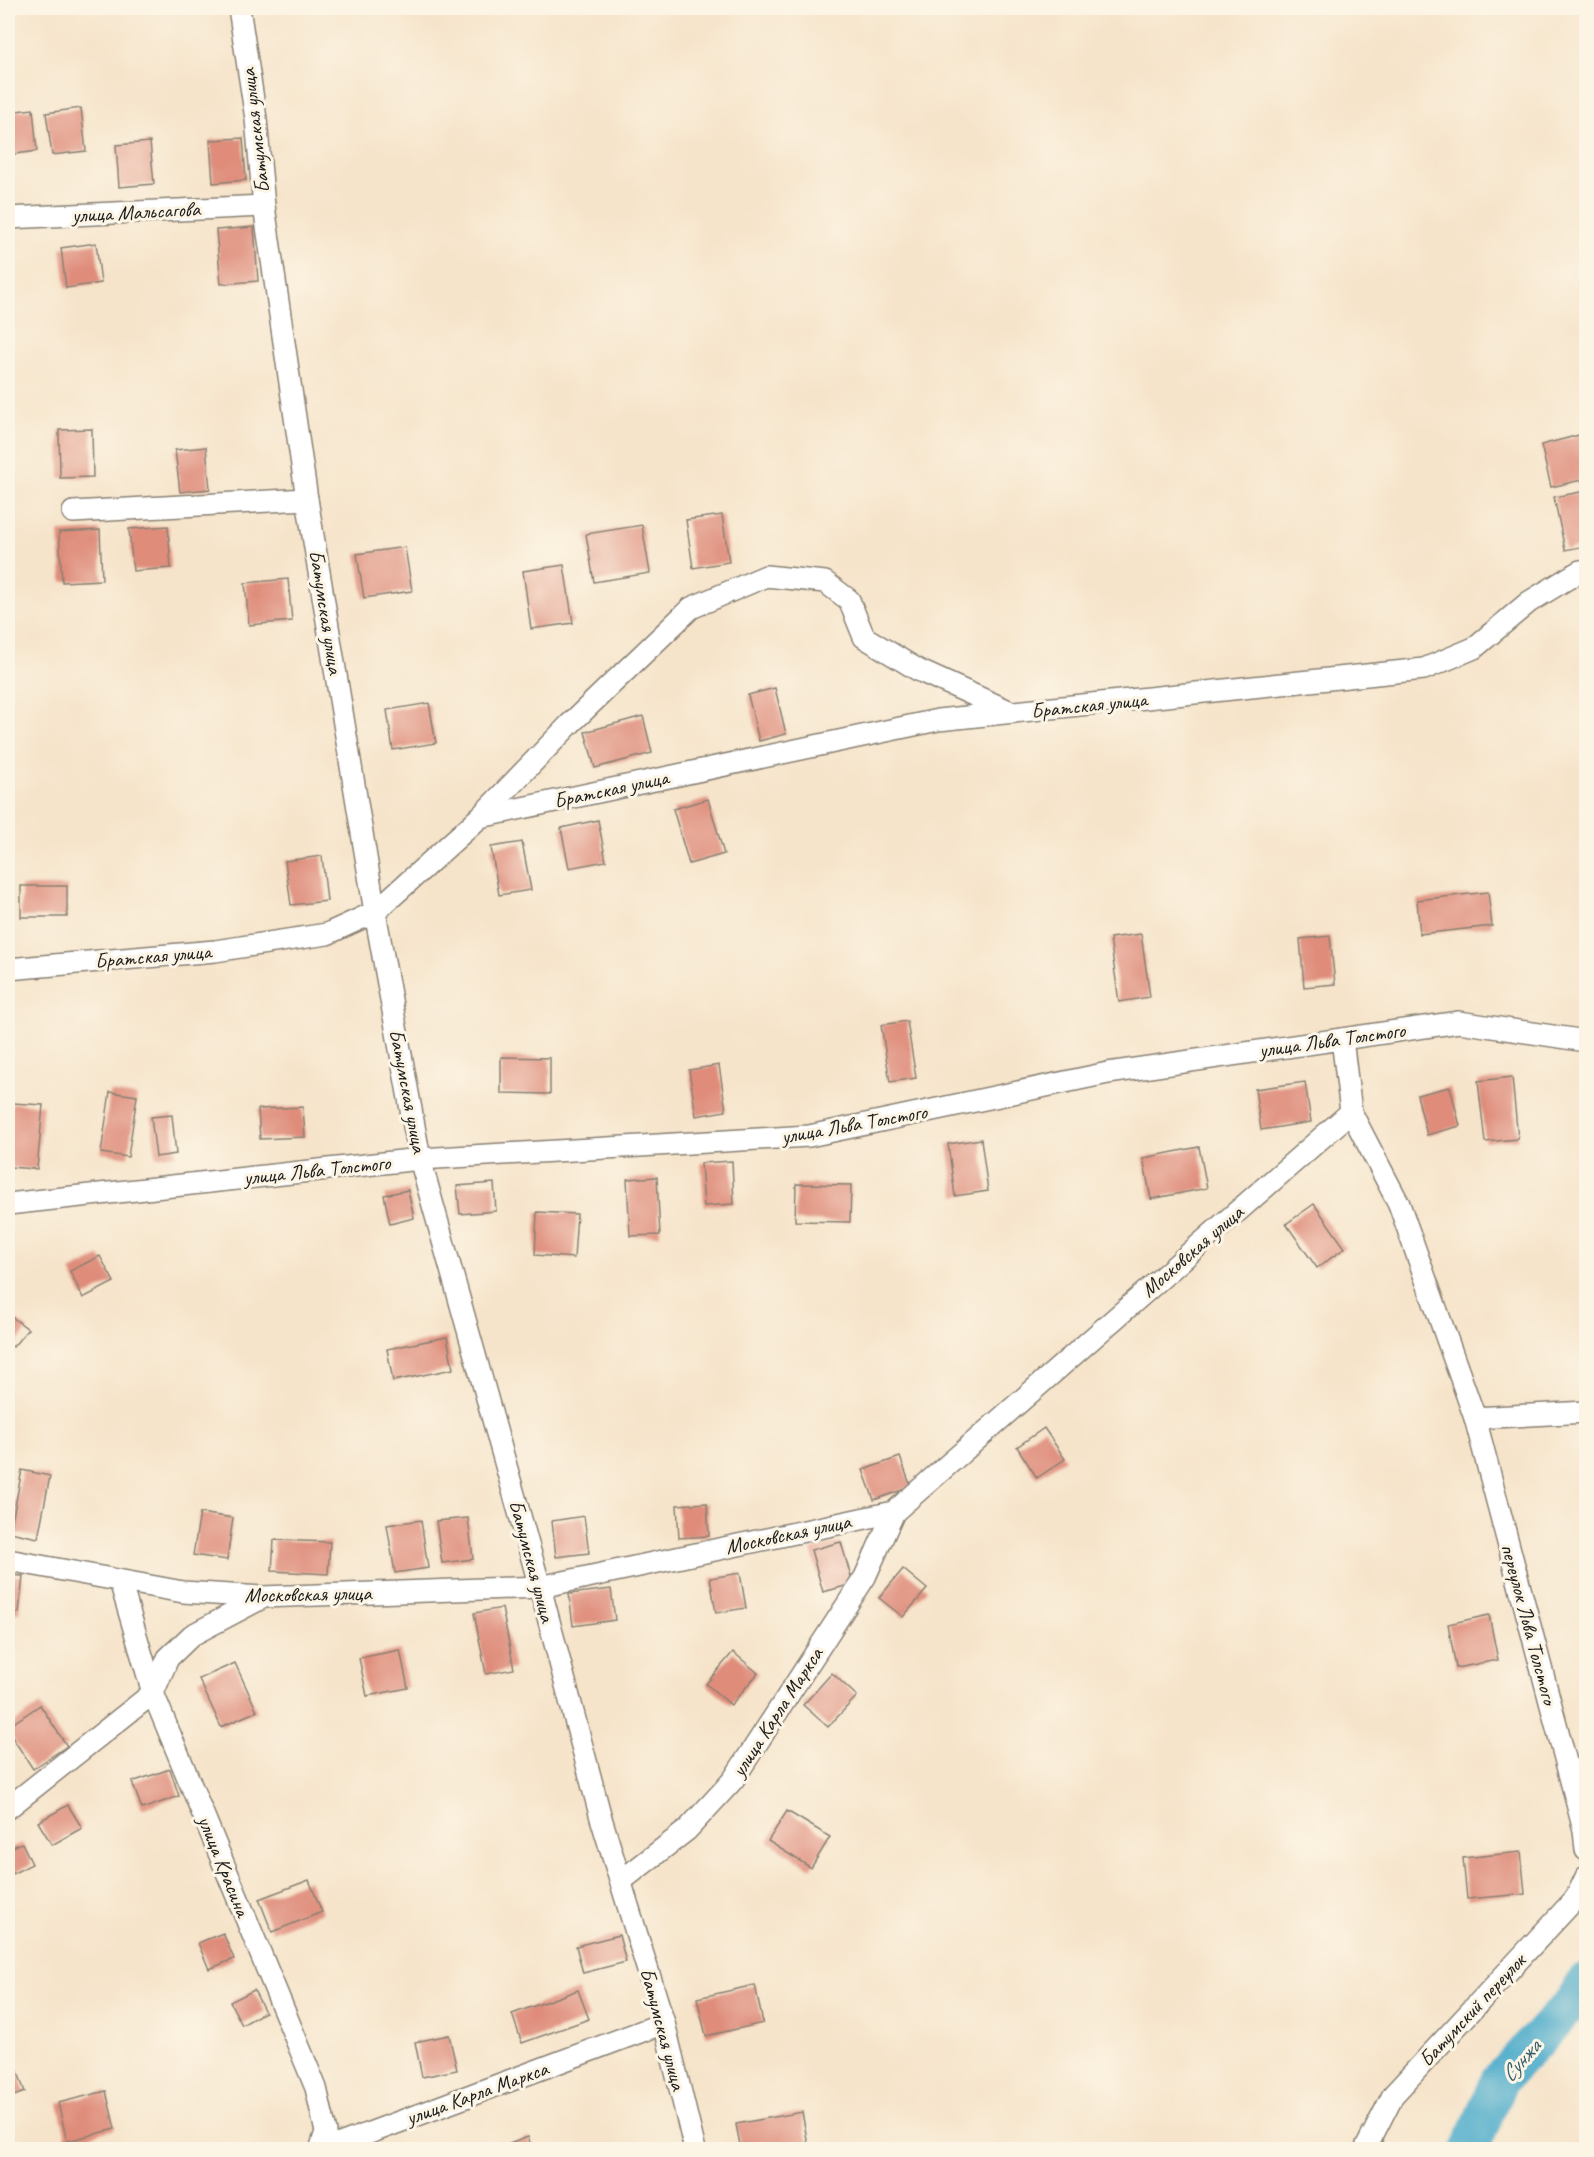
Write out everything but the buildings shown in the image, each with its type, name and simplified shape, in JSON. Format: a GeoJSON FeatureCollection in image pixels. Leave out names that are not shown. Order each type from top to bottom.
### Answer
{"type":"FeatureCollection","features":[{"type":"Feature","properties":{"kind":"street","name":"Батумская улица"},"geometry":{"type":"LineString","coordinates":[[239,8],[256,119],[264,206],[308,499],[375,912],[420,1159],[602,1818],[664,2023],[695,2150]]}},
{"type":"Feature","properties":{"kind":"street","name":"улица Мальсагова"},"geometry":{"type":"LineString","coordinates":[[8,218],[264,206]]}},
{"type":"Feature","properties":{"kind":"street"},"geometry":{"type":"LineString","coordinates":[[73,512],[308,499]]}},
{"type":"Feature","properties":{"kind":"street","name":"Братская улица"},"geometry":{"type":"LineString","coordinates":[[8,969],[214,951],[327,934],[375,912],[480,817],[938,720],[1252,689],[1424,669],[1474,648],[1529,602],[1580,571],[1587,570]]}},
{"type":"Feature","properties":{"kind":"street"},"geometry":{"type":"LineString","coordinates":[[480,817],[570,723],[691,608],[766,576],[825,582],[849,600],[864,637],[918,670],[1013,713]]}},
{"type":"Feature","properties":{"kind":"street","name":"улица Льва Толстого"},"geometry":{"type":"LineString","coordinates":[[9,1206],[420,1159],[809,1136],[1108,1073],[1459,1022],[1587,1041]]}},
{"type":"Feature","properties":{"kind":"street"},"geometry":{"type":"LineString","coordinates":[[1342,1039],[1351,1112]]}},
{"type":"Feature","properties":{"kind":"street","name":"переулок Льва Толстого"},"geometry":{"type":"LineString","coordinates":[[1351,1112],[1399,1204],[1475,1418],[1586,1836]]}},
{"type":"Feature","properties":{"kind":"street","name":"Московская улица"},"geometry":{"type":"LineString","coordinates":[[8,1560],[183,1592],[262,1597],[540,1587],[894,1512],[1351,1112]]}},
{"type":"Feature","properties":{"kind":"street"},"geometry":{"type":"LineString","coordinates":[[1475,1418],[1587,1412]]}},
{"type":"Feature","properties":{"kind":"street","name":"улица Карла Маркса"},"geometry":{"type":"LineString","coordinates":[[621,1881],[687,1830],[733,1780],[865,1577],[894,1512]]}},
{"type":"Feature","properties":{"kind":"street","name":"улица Красина"},"geometry":{"type":"LineString","coordinates":[[120,1581],[153,1693],[316,2088],[326,2132],[322,2150]]}},
{"type":"Feature","properties":{"kind":"street"},"geometry":{"type":"LineString","coordinates":[[8,1808],[153,1693],[168,1658],[192,1635],[262,1597]]}},
{"type":"Feature","properties":{"kind":"street","name":"Батумский переулок"},"geometry":{"type":"LineString","coordinates":[[1365,2150],[1393,2095],[1576,1898],[1587,1877]]}},
{"type":"Feature","properties":{"kind":"street","name":"улица Карла Маркса"},"geometry":{"type":"LineString","coordinates":[[322,2150],[664,2023]]}},
{"type":"Feature","properties":{"kind":"waterway","name":"Сунжа"},"geometry":{"type":"LineString","coordinates":[[1470,2150],[1499,2080],[1573,2002],[1586,1981]]}}]}
